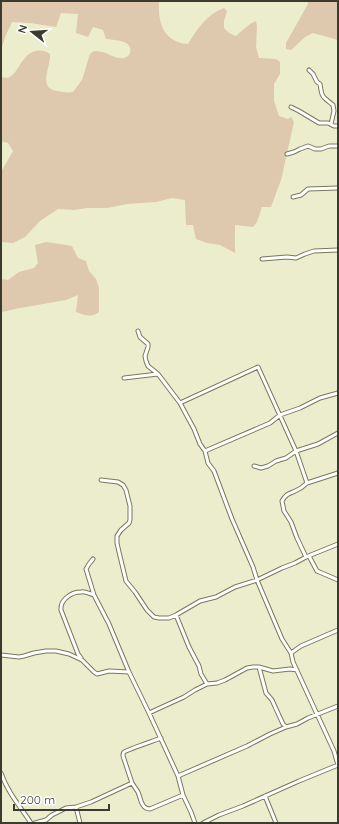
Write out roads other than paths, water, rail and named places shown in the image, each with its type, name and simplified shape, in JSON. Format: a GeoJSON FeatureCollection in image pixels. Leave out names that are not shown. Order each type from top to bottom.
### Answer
{"type":"FeatureCollection","features":[{"type":"Feature","properties":{"kind":"street"},"geometry":{"type":"LineString","coordinates":[[309,70],[320,84],[321,94],[333,105],[334,111],[331,124]]}},
{"type":"Feature","properties":{"kind":"street"},"geometry":{"type":"LineString","coordinates":[[291,107],[319,122],[338,126]]}},
{"type":"Feature","properties":{"kind":"street"},"geometry":{"type":"LineString","coordinates":[[287,154],[308,146],[315,149],[321,149],[329,146],[338,146]]}},
{"type":"Feature","properties":{"kind":"street"},"geometry":{"type":"LineString","coordinates":[[293,197],[301,195],[308,189],[338,188]]}},
{"type":"Feature","properties":{"kind":"street"},"geometry":{"type":"LineString","coordinates":[[262,259],[287,257],[296,258],[314,251],[338,250]]}},
{"type":"Feature","properties":{"kind":"street"},"geometry":{"type":"LineString","coordinates":[[138,331],[140,337],[148,344],[145,356],[148,366],[158,374],[180,403],[200,444],[205,451],[208,463],[214,471],[257,580],[282,639],[291,653],[293,662],[334,751],[338,765],[299,780],[203,823]]}},
{"type":"Feature","properties":{"kind":"street"},"geometry":{"type":"LineString","coordinates":[[180,403],[258,367],[296,451],[307,483]]}},
{"type":"Feature","properties":{"kind":"street"},"geometry":{"type":"LineString","coordinates":[[124,378],[158,374]]}},
{"type":"Feature","properties":{"kind":"street"},"geometry":{"type":"LineString","coordinates":[[205,451],[270,423],[280,415],[300,408],[320,398],[338,393]]}},
{"type":"Feature","properties":{"kind":"street"},"geometry":{"type":"LineString","coordinates":[[254,466],[261,468],[268,466],[276,461],[286,458],[296,451],[318,444],[338,433]]}},
{"type":"Feature","properties":{"kind":"street"},"geometry":{"type":"LineString","coordinates":[[338,473],[307,483],[300,489],[284,496],[282,501],[284,511],[291,522],[307,557],[317,571],[338,580]]}},
{"type":"Feature","properties":{"kind":"street"},"geometry":{"type":"LineString","coordinates":[[101,480],[118,482],[123,485],[128,497],[131,513],[130,520],[119,533],[117,543],[126,581],[147,610],[154,617],[164,618],[176,615],[200,601],[216,597],[235,587],[257,580],[338,544]]}},
{"type":"Feature","properties":{"kind":"street"},"geometry":{"type":"LineString","coordinates":[[93,559],[86,569],[94,595],[109,624],[129,672],[178,776],[183,796],[195,823]]}},
{"type":"Feature","properties":{"kind":"street"},"geometry":{"type":"LineString","coordinates":[[94,595],[81,592],[68,595],[60,606],[78,654],[82,660],[97,674],[109,671],[129,672]]}},
{"type":"Feature","properties":{"kind":"street"},"geometry":{"type":"LineString","coordinates":[[176,615],[189,647],[199,666],[201,674],[207,684]]}},
{"type":"Feature","properties":{"kind":"street"},"geometry":{"type":"LineString","coordinates":[[291,653],[300,646],[338,630]]}},
{"type":"Feature","properties":{"kind":"street"},"geometry":{"type":"LineString","coordinates":[[2,654],[24,656],[34,652],[56,651],[69,654],[82,660]]}},
{"type":"Feature","properties":{"kind":"street"},"geometry":{"type":"LineString","coordinates":[[149,713],[184,697],[207,684],[225,680],[247,668],[259,667],[273,671],[290,669],[297,670]]}},
{"type":"Feature","properties":{"kind":"street"},"geometry":{"type":"LineString","coordinates":[[259,667],[266,693],[272,700],[283,724],[286,727]]}},
{"type":"Feature","properties":{"kind":"street"},"geometry":{"type":"LineString","coordinates":[[178,776],[247,746],[270,734],[338,706]]}},
{"type":"Feature","properties":{"kind":"street"},"geometry":{"type":"LineString","coordinates":[[161,738],[124,752],[123,756],[132,783],[137,790],[143,806],[147,809],[183,796]]}},
{"type":"Feature","properties":{"kind":"street"},"geometry":{"type":"LineString","coordinates":[[334,751],[338,749]]}},
{"type":"Feature","properties":{"kind":"street"},"geometry":{"type":"LineString","coordinates":[[1,773],[10,794],[31,823]]}},
{"type":"Feature","properties":{"kind":"street"},"geometry":{"type":"LineString","coordinates":[[35,823],[46,820],[52,815],[66,808],[76,807],[91,802],[132,783]]}},
{"type":"Feature","properties":{"kind":"street"},"geometry":{"type":"LineString","coordinates":[[264,796],[276,823]]}},
{"type":"Feature","properties":{"kind":"street"},"geometry":{"type":"LineString","coordinates":[[76,807],[80,823]]}}]}
